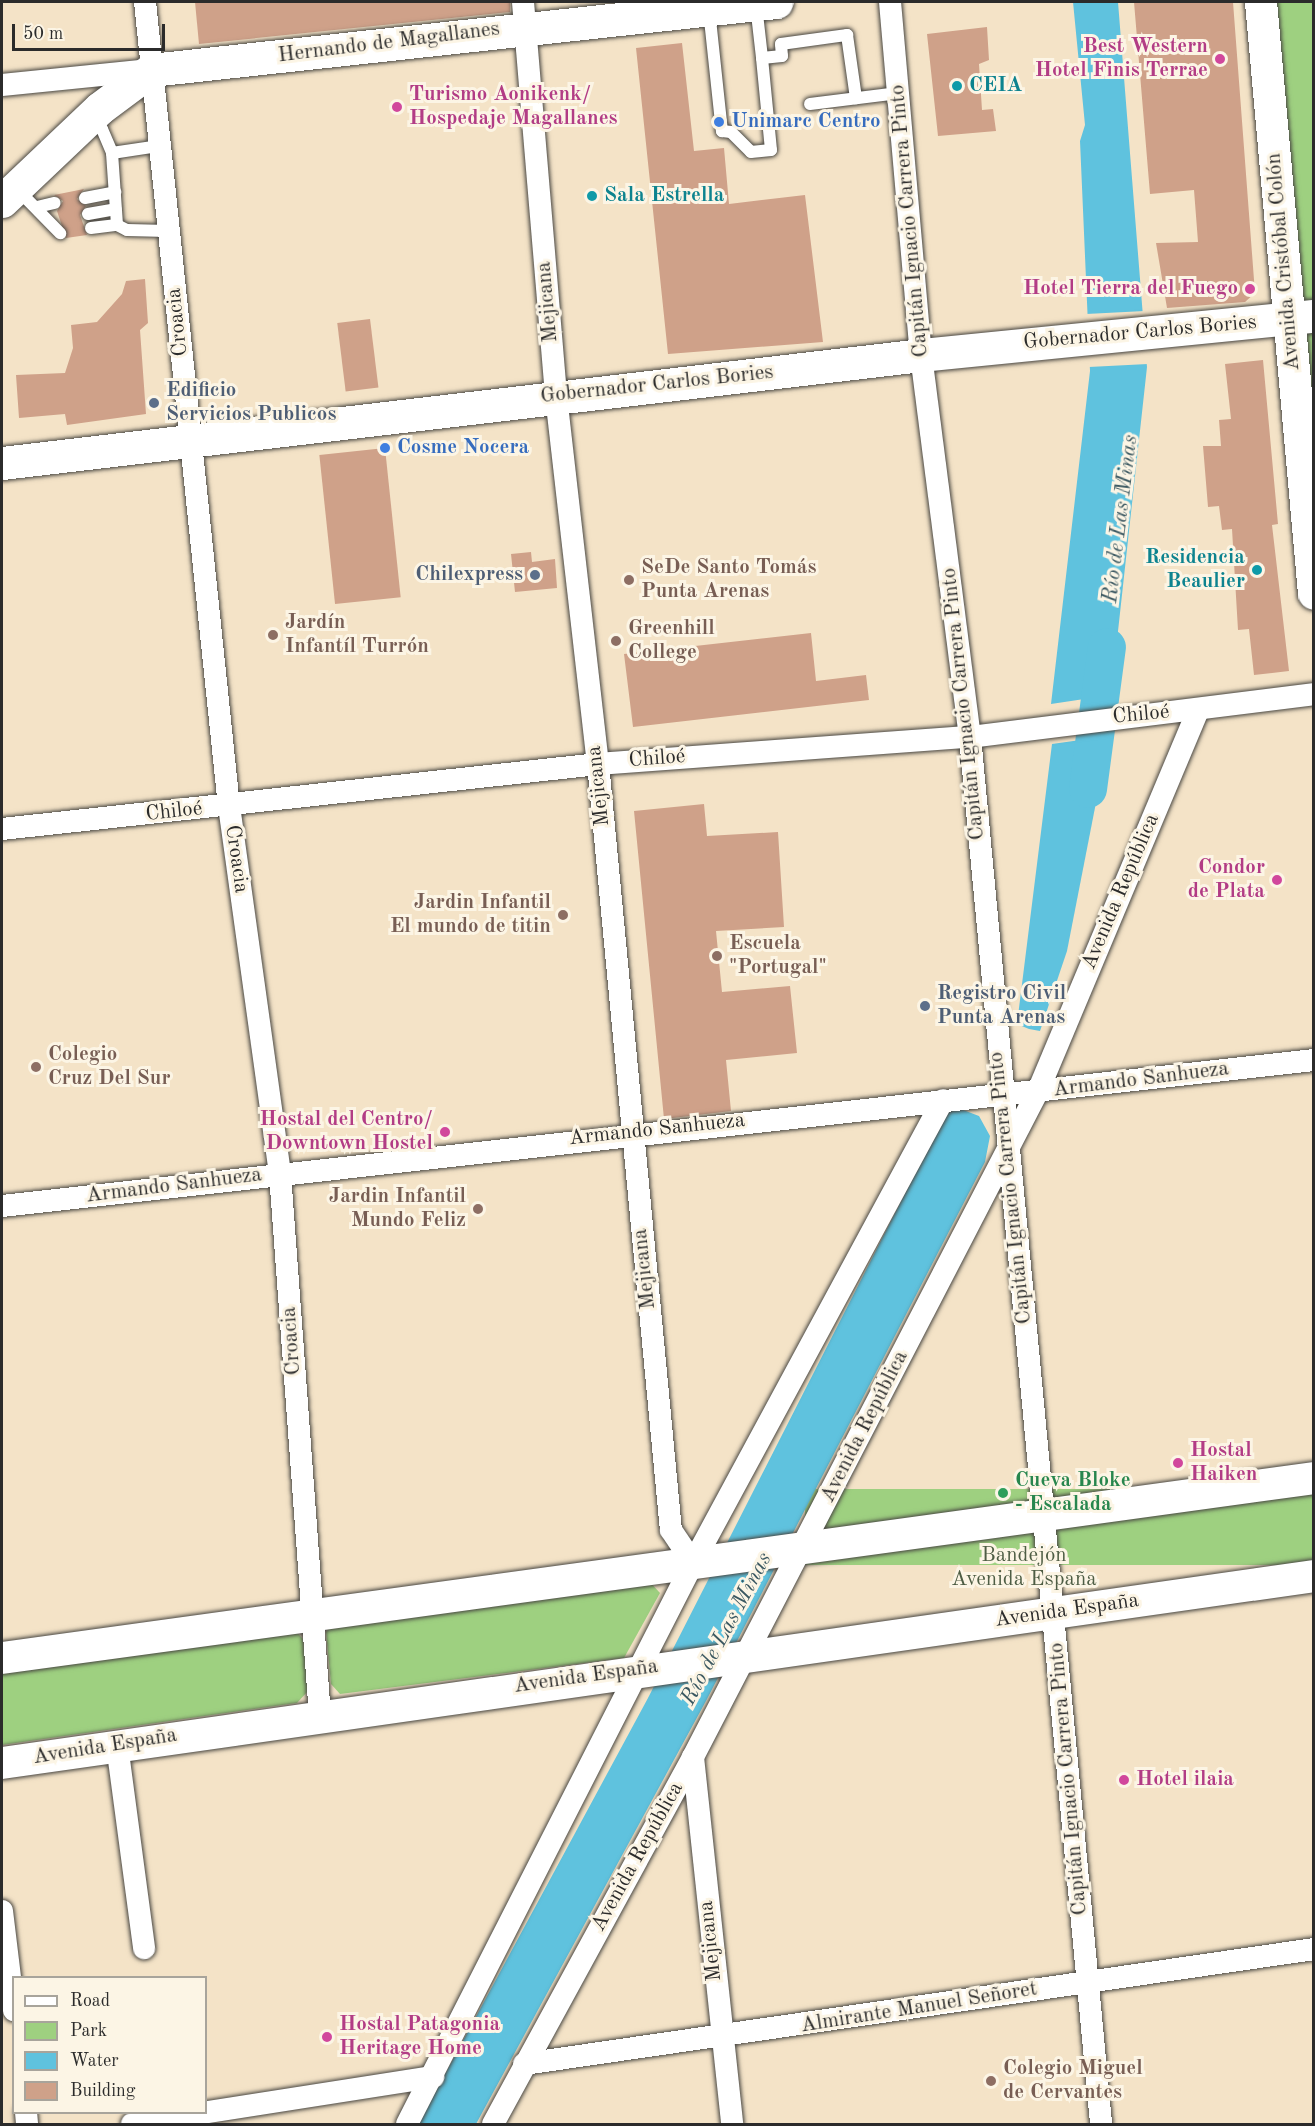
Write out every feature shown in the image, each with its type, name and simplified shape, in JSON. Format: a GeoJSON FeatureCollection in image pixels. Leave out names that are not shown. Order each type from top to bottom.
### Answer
{"type":"FeatureCollection","features":[{"type":"Feature","properties":{"kind":"main road","name":"Avenida Cristóbal Colón"},"geometry":{"type":"LineString","coordinates":[[1261,2],[1301,318],[1314,594]]}},
{"type":"Feature","properties":{"kind":"main road","name":"Hernando de Magallanes"},"geometry":{"type":"LineString","coordinates":[[151,70],[524,14],[709,9],[766,3]]}},
{"type":"Feature","properties":{"kind":"main road"},"geometry":{"type":"LineString","coordinates":[[18,199],[87,121],[151,70]]}},
{"type":"Feature","properties":{"kind":"main road","name":"Gobernador Carlos Bories"},"geometry":{"type":"LineString","coordinates":[[2,463],[190,438],[921,355],[1085,337],[1168,332],[1301,318]]}},
{"type":"Feature","properties":{"kind":"main road"},"geometry":{"type":"LineString","coordinates":[[2,1658],[1314,1478]]}},
{"type":"Feature","properties":{"kind":"main road","name":"Avenida España"},"geometry":{"type":"LineString","coordinates":[[2,1763],[648,1668],[1054,1614],[1314,1576]]}},
{"type":"Feature","properties":{"kind":"street","name":"Croacia"},"geometry":{"type":"LineString","coordinates":[[145,2],[229,806],[280,1174],[320,1716]]}},
{"type":"Feature","properties":{"kind":"street","name":"Capitán Ignacio Carrera Pinto"},"geometry":{"type":"LineString","coordinates":[[890,2],[921,355],[970,737],[1006,1157],[1045,1515],[1086,1982],[1101,2124]]}},
{"type":"Feature","properties":{"kind":"street","name":"Mejicana"},"geometry":{"type":"LineString","coordinates":[[524,14],[556,396],[598,764],[671,1530],[702,1562]]}},
{"type":"Feature","properties":{"kind":"street","name":"Hernando de Magallanes"},"geometry":{"type":"LineString","coordinates":[[2,85],[151,70]]}},
{"type":"Feature","properties":{"kind":"street","name":"Chiloé"},"geometry":{"type":"LineString","coordinates":[[2,829],[598,764],[970,737],[1123,716],[1198,711],[1314,694]]}},
{"type":"Feature","properties":{"kind":"street","name":"Avenida República"},"geometry":{"type":"LineString","coordinates":[[493,2124],[693,1757],[739,1656],[1006,1157],[1038,1091],[1198,711]]}},
{"type":"Feature","properties":{"kind":"street","name":"Armando Sanhueza"},"geometry":{"type":"LineString","coordinates":[[2,1206],[632,1132],[1001,1096],[1314,1060]]}},
{"type":"Feature","properties":{"kind":"street"},"geometry":{"type":"LineString","coordinates":[[407,2124],[648,1668],[943,1100]]}},
{"type":"Feature","properties":{"kind":"street"},"geometry":{"type":"LineString","coordinates":[[117,1745],[144,1948]]}},
{"type":"Feature","properties":{"kind":"street","name":"Mejicana"},"geometry":{"type":"LineString","coordinates":[[693,1757],[732,2124]]}},
{"type":"Feature","properties":{"kind":"street"},"geometry":{"type":"LineString","coordinates":[[2,1911],[12,1994]]}},
{"type":"Feature","properties":{"kind":"street","name":"Almirante Manuel Señoret"},"geometry":{"type":"LineString","coordinates":[[524,2064],[722,2038],[1314,1949]]}},
{"type":"Feature","properties":{"kind":"street"},"geometry":{"type":"LineString","coordinates":[[207,2112],[433,2077]]}},
{"type":"Feature","properties":{"kind":"street"},"geometry":{"type":"LineString","coordinates":[[132,2124],[196,2114]]}},
{"type":"Feature","properties":{"kind":"lane"},"geometry":{"type":"LineString","coordinates":[[709,9],[722,131],[752,152],[771,150],[762,58],[766,3]]}},
{"type":"Feature","properties":{"kind":"lane"},"geometry":{"type":"LineString","coordinates":[[762,58],[782,56],[781,44],[847,35],[856,98]]}},
{"type":"Feature","properties":{"kind":"lane"},"geometry":{"type":"LineString","coordinates":[[810,104],[898,93]]}},
{"type":"Feature","properties":{"kind":"lane"},"geometry":{"type":"LineString","coordinates":[[87,121],[102,129],[112,153],[117,225]]}},
{"type":"Feature","properties":{"kind":"lane"},"geometry":{"type":"LineString","coordinates":[[112,153],[159,146]]}},
{"type":"Feature","properties":{"kind":"lane"},"geometry":{"type":"LineString","coordinates":[[85,198],[115,192]]}},
{"type":"Feature","properties":{"kind":"lane"},"geometry":{"type":"LineString","coordinates":[[18,199],[55,203]]}},
{"type":"Feature","properties":{"kind":"lane"},"geometry":{"type":"LineString","coordinates":[[18,199],[53,220],[60,233]]}},
{"type":"Feature","properties":{"kind":"lane"},"geometry":{"type":"LineString","coordinates":[[88,214],[116,209]]}},
{"type":"Feature","properties":{"kind":"lane"},"geometry":{"type":"LineString","coordinates":[[91,228],[117,225],[127,230],[168,231]]}},
{"type":"Feature","properties":{"kind":"green space"},"geometry":{"type":"Polygon","coordinates":[[[1267,2],[1313,2],[1313,491],[1267,2]]]}},
{"type":"Feature","properties":{"kind":"green space"},"geometry":{"type":"Polygon","coordinates":[[[805,1489],[1313,1489],[1313,1565],[805,1565],[805,1489]]]}},
{"type":"Feature","properties":{"kind":"green space"},"geometry":{"type":"Polygon","coordinates":[[[648,1580],[660,1593],[624,1658],[340,1694],[331,1684],[326,1632],[337,1618],[648,1580]]]}},
{"type":"Feature","properties":{"kind":"green space"},"geometry":{"type":"Polygon","coordinates":[[[290,1625],[303,1639],[308,1691],[297,1703],[2,1745],[2,1664],[290,1625]]]}},
{"type":"Feature","properties":{"kind":"water"},"geometry":{"type":"Polygon","coordinates":[[[1073,2],[1118,2],[1147,367],[1111,695],[1051,704],[1090,371],[1080,141],[1085,125],[1073,2]]]}},
{"type":"Feature","properties":{"kind":"water"},"geometry":{"type":"Polygon","coordinates":[[[1109,736],[1067,951],[1040,1031],[1029,1029],[1017,1024],[1052,744],[1109,736]]]}},
{"type":"Feature","properties":{"kind":"water"},"geometry":{"type":"Polygon","coordinates":[[[950,1105],[979,1116],[990,1136],[985,1162],[706,1701],[476,2124],[418,2124],[648,1698],[950,1105]]]}},
{"type":"Feature","properties":{"kind":"pier"},"geometry":{"type":"Polygon","coordinates":[[[1145,311],[1148,364],[1089,367],[1086,314],[1145,311]]]}},
{"type":"Feature","properties":{"kind":"building"},"geometry":{"type":"Polygon","coordinates":[[[195,2],[510,2],[510,12],[199,44],[195,2]]]}},
{"type":"Feature","properties":{"kind":"building"},"geometry":{"type":"Polygon","coordinates":[[[1134,2],[1233,2],[1255,293],[1245,302],[1167,308],[1156,243],[1198,242],[1194,190],[1150,194],[1134,2]]]}},
{"type":"Feature","properties":{"kind":"building","name":"CEIA"},"geometry":{"type":"Polygon","coordinates":[[[987,27],[989,60],[979,64],[982,110],[993,109],[996,131],[938,136],[927,34],[987,27]]]}},
{"type":"Feature","properties":{"kind":"building"},"geometry":{"type":"Polygon","coordinates":[[[682,43],[694,151],[724,148],[729,204],[805,195],[823,342],[668,354],[636,48],[682,43]]]}},
{"type":"Feature","properties":{"kind":"building"},"geometry":{"type":"Polygon","coordinates":[[[84,189],[77,199],[86,206],[80,215],[87,235],[66,238],[57,211],[63,201],[54,195],[84,189]]]}},
{"type":"Feature","properties":{"kind":"building"},"geometry":{"type":"Polygon","coordinates":[[[145,279],[148,323],[140,330],[146,414],[67,425],[65,414],[19,418],[16,375],[65,373],[73,348],[71,325],[97,322],[122,294],[126,281],[145,279]]]}},
{"type":"Feature","properties":{"kind":"building"},"geometry":{"type":"Polygon","coordinates":[[[370,319],[378,387],[346,392],[337,323],[370,319]]]}},
{"type":"Feature","properties":{"kind":"building"},"geometry":{"type":"Polygon","coordinates":[[[1263,360],[1278,524],[1272,525],[1289,671],[1254,675],[1249,629],[1238,630],[1232,529],[1222,530],[1219,506],[1208,507],[1203,446],[1221,446],[1219,420],[1231,419],[1225,364],[1263,360]]]}},
{"type":"Feature","properties":{"kind":"building"},"geometry":{"type":"Polygon","coordinates":[[[385,448],[401,597],[335,604],[319,455],[385,448]]]}},
{"type":"Feature","properties":{"kind":"building","name":"Chilexpress"},"geometry":{"type":"Polygon","coordinates":[[[531,552],[532,562],[555,559],[557,588],[515,592],[511,554],[531,552]]]}},
{"type":"Feature","properties":{"kind":"building"},"geometry":{"type":"Polygon","coordinates":[[[811,633],[816,681],[866,675],[869,700],[633,727],[624,654],[811,633]]]}},
{"type":"Feature","properties":{"kind":"building","name":"Escuela \"Portugal\""},"geometry":{"type":"Polygon","coordinates":[[[704,804],[707,836],[778,832],[784,927],[716,931],[722,992],[790,986],[797,1053],[726,1060],[731,1111],[664,1119],[634,811],[704,804]]]}},
{"type":"Feature","properties":{"kind":"waterway","name":"Río de Las Minas"},"geometry":{"type":"LineString","coordinates":[[1088,789],[1107,647]]}},
{"type":"Feature","properties":{"kind":"place","name":"Best Western Hotel Finis Terrae"},"geometry":{"type":"Point","coordinates":[1220,59]}},
{"type":"Feature","properties":{"kind":"place","name":"CEIA"},"geometry":{"type":"Point","coordinates":[957,86]}},
{"type":"Feature","properties":{"kind":"place","name":"Turismo Aonikenk/ Hospedaje Magallanes"},"geometry":{"type":"Point","coordinates":[397,107]}},
{"type":"Feature","properties":{"kind":"place","name":"Unimarc Centro"},"geometry":{"type":"Point","coordinates":[719,122]}},
{"type":"Feature","properties":{"kind":"place","name":"Sala Estrella"},"geometry":{"type":"Point","coordinates":[592,196]}},
{"type":"Feature","properties":{"kind":"place","name":"Hotel Tierra del Fuego"},"geometry":{"type":"Point","coordinates":[1250,289]}},
{"type":"Feature","properties":{"kind":"place","name":"Edificio Servicios Publicos"},"geometry":{"type":"Point","coordinates":[154,403]}},
{"type":"Feature","properties":{"kind":"place","name":"Cosme Nocera"},"geometry":{"type":"Point","coordinates":[385,448]}},
{"type":"Feature","properties":{"kind":"place","name":"Residencia Beaulier"},"geometry":{"type":"Point","coordinates":[1257,570]}},
{"type":"Feature","properties":{"kind":"place","name":"Chilexpress"},"geometry":{"type":"Point","coordinates":[535,575]}},
{"type":"Feature","properties":{"kind":"place","name":"SeDe Santo Tomás Punta Arenas"},"geometry":{"type":"Point","coordinates":[629,580]}},
{"type":"Feature","properties":{"kind":"place","name":"Jardín Infantíl Turrón"},"geometry":{"type":"Point","coordinates":[273,635]}},
{"type":"Feature","properties":{"kind":"place","name":"Greenhill College"},"geometry":{"type":"Point","coordinates":[616,641]}},
{"type":"Feature","properties":{"kind":"place","name":"Condor de Plata"},"geometry":{"type":"Point","coordinates":[1277,880]}},
{"type":"Feature","properties":{"kind":"place","name":"Jardin Infantil El mundo de titin"},"geometry":{"type":"Point","coordinates":[563,915]}},
{"type":"Feature","properties":{"kind":"place","name":"Escuela \"Portugal\""},"geometry":{"type":"Point","coordinates":[717,956]}},
{"type":"Feature","properties":{"kind":"place","name":"Registro Civil Punta Arenas"},"geometry":{"type":"Point","coordinates":[925,1006]}},
{"type":"Feature","properties":{"kind":"place","name":"Colegio Cruz Del Sur"},"geometry":{"type":"Point","coordinates":[36,1067]}},
{"type":"Feature","properties":{"kind":"place","name":"Hostal del Centro/ Downtown Hostel"},"geometry":{"type":"Point","coordinates":[445,1132]}},
{"type":"Feature","properties":{"kind":"place","name":"Jardin Infantil Mundo Feliz"},"geometry":{"type":"Point","coordinates":[478,1209]}},
{"type":"Feature","properties":{"kind":"place","name":"Hostal Haiken"},"geometry":{"type":"Point","coordinates":[1178,1463]}},
{"type":"Feature","properties":{"kind":"place","name":"Cueva Bloke - Escalada"},"geometry":{"type":"Point","coordinates":[1003,1493]}},
{"type":"Feature","properties":{"kind":"place","name":"Hotel ilaia"},"geometry":{"type":"Point","coordinates":[1124,1780]}},
{"type":"Feature","properties":{"kind":"place","name":"Hostal Patagonia Heritage Home"},"geometry":{"type":"Point","coordinates":[327,2037]}},
{"type":"Feature","properties":{"kind":"place","name":"Colegio Miguel de Cervantes"},"geometry":{"type":"Point","coordinates":[991,2081]}},
{"type":"Feature","properties":{"kind":"park label","name":"Bandejón Avenida España"},"geometry":{"type":"Point","coordinates":[1024,1568]}}]}
